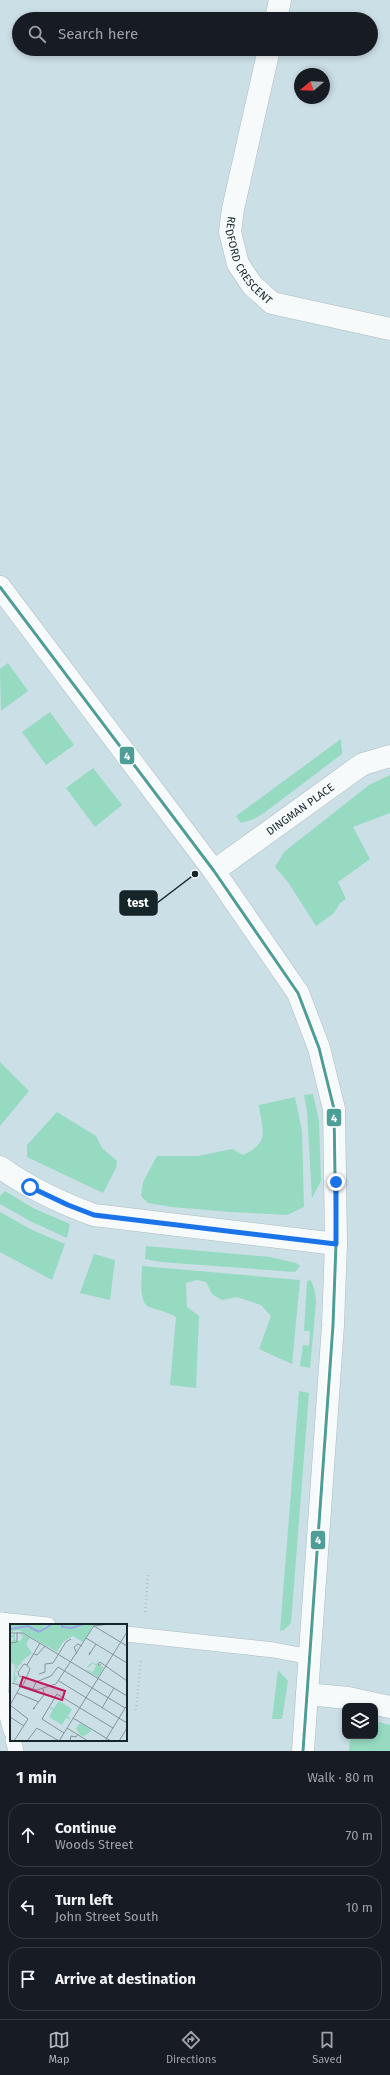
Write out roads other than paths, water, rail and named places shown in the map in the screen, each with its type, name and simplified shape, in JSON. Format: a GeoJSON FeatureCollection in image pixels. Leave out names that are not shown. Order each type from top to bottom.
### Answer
{"type":"FeatureCollection","features":[{"type":"Feature","properties":{"kind":"street"},"geometry":{"type":"LineString","coordinates":[[277,12],[280,0]]}},
{"type":"Feature","properties":{"kind":"street","name":"REDFORD CRESCENT"},"geometry":{"type":"LineString","coordinates":[[267,56],[233,209],[230,232],[238,264],[252,285],[272,303],[390,329]]}},
{"type":"Feature","properties":{"kind":"street"},"geometry":{"type":"LineString","coordinates":[[0,587],[214,871],[298,993],[319,1048],[334,1109],[336,1244],[333,1325],[303,1751]]}},
{"type":"Feature","properties":{"kind":"street","name":"DINGMAN PLACE"},"geometry":{"type":"LineString","coordinates":[[214,871],[363,764],[390,756]]}},
{"type":"Feature","properties":{"kind":"street"},"geometry":{"type":"LineString","coordinates":[[0,1167],[30,1187],[68,1205],[94,1215],[336,1244]]}},
{"type":"Feature","properties":{"kind":"street"},"geometry":{"type":"LineString","coordinates":[[307,1694],[348,1698],[390,1707]]}},
{"type":"Feature","properties":{"kind":"lane"},"geometry":{"type":"LineString","coordinates":[[10,1727],[1,1693],[2,1620],[39,1624]]}},
{"type":"Feature","properties":{"kind":"lane"},"geometry":{"type":"LineString","coordinates":[[127,1634],[274,1650],[310,1658]]}},
{"type":"Feature","properties":{"kind":"lane"},"geometry":{"type":"LineString","coordinates":[[13,1741],[16,1751]]}},
{"type":"Feature","properties":{"kind":"place","name":"test"},"geometry":{"type":"Point","coordinates":[195,874]}}]}
